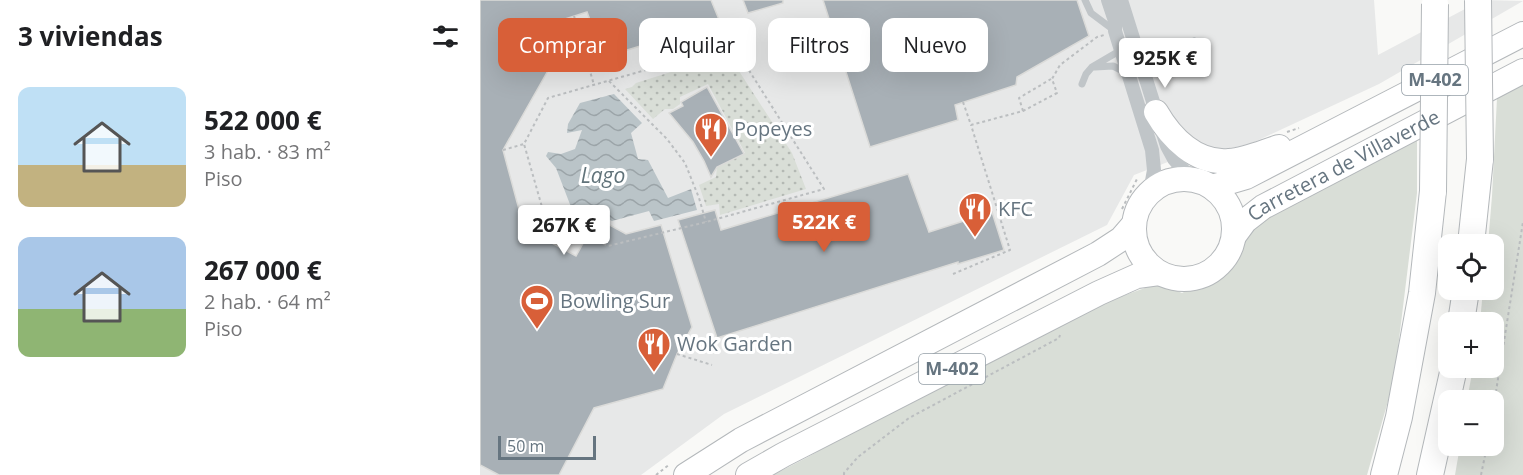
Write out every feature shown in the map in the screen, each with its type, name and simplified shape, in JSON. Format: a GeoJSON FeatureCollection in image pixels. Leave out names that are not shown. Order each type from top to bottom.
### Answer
{"type":"FeatureCollection","features":[{"type":"Feature","properties":{"kind":"highway"},"geometry":{"type":"LineString","coordinates":[[1472,234],[1480,159],[1478,0]]}},
{"type":"Feature","properties":{"kind":"highway"},"geometry":{"type":"LineString","coordinates":[[1384,475],[1399,417],[1422,293],[1433,191],[1435,2]]}},
{"type":"Feature","properties":{"kind":"highway","name":"Carretera de Villaverde"},"geometry":{"type":"LineString","coordinates":[[1202,183],[1246,177],[1523,34]]}},
{"type":"Feature","properties":{"kind":"highway","name":"Carretera de Villaverde"},"geometry":{"type":"LineString","coordinates":[[1234,236],[1250,217],[1263,207],[1523,71]]}},
{"type":"Feature","properties":{"kind":"highway"},"geometry":{"type":"LineString","coordinates":[[1156,112],[1166,128],[1182,145],[1204,158],[1219,161],[1247,158],[1347,126]]}},
{"type":"Feature","properties":{"kind":"highway","name":"M-402"},"geometry":{"type":"LineString","coordinates":[[681,468],[741,440],[1098,254],[1120,239],[1127,219],[1141,204],[1145,182],[1167,182],[1179,179],[1202,183]]}},
{"type":"Feature","properties":{"kind":"highway"},"geometry":{"type":"LineString","coordinates":[[1202,183],[1226,200],[1232,212],[1234,236]]}},
{"type":"Feature","properties":{"kind":"highway"},"geometry":{"type":"LineString","coordinates":[[1127,219],[1142,255],[1159,273]]}},
{"type":"Feature","properties":{"kind":"highway","name":"M-402"},"geometry":{"type":"LineString","coordinates":[[748,475],[1129,279],[1159,273],[1181,279],[1206,274],[1225,258],[1234,236]]}},
{"type":"Feature","properties":{"kind":"highway"},"geometry":{"type":"LineString","coordinates":[[1430,475],[1452,378]]}},
{"type":"Feature","properties":{"kind":"street"},"geometry":{"type":"LineString","coordinates":[[1108,0],[1115,31],[1152,150],[1154,170],[1145,182]]}},
{"type":"Feature","properties":{"kind":"street"},"geometry":{"type":"LineString","coordinates":[[1121,0],[1167,146],[1174,159],[1202,183]]}},
{"type":"Feature","properties":{"kind":"lane"},"geometry":{"type":"LineString","coordinates":[[1085,0],[1091,13],[1115,31]]}},
{"type":"Feature","properties":{"kind":"lane"},"geometry":{"type":"LineString","coordinates":[[1145,76],[1156,56],[1194,41]]}},
{"type":"Feature","properties":{"kind":"lane"},"geometry":{"type":"LineString","coordinates":[[1082,84],[1092,67],[1121,50]]}},
{"type":"Feature","properties":{"kind":"lane"},"geometry":{"type":"LineString","coordinates":[[1092,67],[1113,66],[1129,73]]}},
{"type":"Feature","properties":{"kind":"path"},"geometry":{"type":"LineString","coordinates":[[574,16],[594,84]]}},
{"type":"Feature","properties":{"kind":"path"},"geometry":{"type":"LineString","coordinates":[[1023,111],[1019,98],[1052,79],[1060,65],[1097,37],[1115,31]]}},
{"type":"Feature","properties":{"kind":"path"},"geometry":{"type":"LineString","coordinates":[[733,45],[824,189],[608,246],[544,214],[524,144],[548,98],[609,81],[733,45]]}},
{"type":"Feature","properties":{"kind":"path"},"geometry":{"type":"LineString","coordinates":[[971,125],[1023,111],[1057,93],[1052,79]]}},
{"type":"Feature","properties":{"kind":"path"},"geometry":{"type":"LineString","coordinates":[[609,81],[667,139],[685,163],[706,222]]}},
{"type":"Feature","properties":{"kind":"path"},"geometry":{"type":"LineString","coordinates":[[952,274],[1010,250],[963,102]]}},
{"type":"Feature","properties":{"kind":"path"},"geometry":{"type":"LineString","coordinates":[[1287,132],[1302,126]]}},
{"type":"Feature","properties":{"kind":"path"},"geometry":{"type":"LineString","coordinates":[[503,150],[524,144]]}},
{"type":"Feature","properties":{"kind":"path"},"geometry":{"type":"LineString","coordinates":[[1127,219],[1136,182],[1145,182]]}},
{"type":"Feature","properties":{"kind":"path"},"geometry":{"type":"LineString","coordinates":[[1496,390],[1523,222]]}},
{"type":"Feature","properties":{"kind":"path"},"geometry":{"type":"LineString","coordinates":[[844,475],[858,457],[909,418],[1059,338],[1070,308]]}},
{"type":"Feature","properties":{"kind":"path"},"geometry":{"type":"LineString","coordinates":[[677,354],[712,365]]}},
{"type":"Feature","properties":{"kind":"path"},"geometry":{"type":"LineString","coordinates":[[1481,475],[1485,456]]}},
{"type":"Feature","properties":{"kind":"path"},"geometry":{"type":"LineString","coordinates":[[656,475],[681,468]]}},
{"type":"Feature","properties":{"kind":"shaded area"},"geometry":{"type":"Polygon","coordinates":[[[480,0],[1374,0],[1378,55],[1482,0],[1523,1],[1379,84],[1248,145],[1186,155],[1134,175],[1107,225],[724,414],[641,475],[480,475],[480,0]]]}},
{"type":"Feature","properties":{"kind":"shaded area"},"geometry":{"type":"Polygon","coordinates":[[[671,72],[740,72],[792,153],[806,189],[720,215],[719,204],[706,206],[699,185],[716,177],[717,167],[745,153],[708,84],[680,97],[680,104],[673,109],[665,109],[653,119],[625,89],[636,83],[671,72]]]}},
{"type":"Feature","properties":{"kind":"shaded area"},"geometry":{"type":"Polygon","coordinates":[[[1523,85],[1523,475],[1455,475],[1458,456],[1504,456],[1504,390],[1469,390],[1471,378],[1504,378],[1504,312],[1481,312],[1482,300],[1504,300],[1504,234],[1489,234],[1497,98],[1523,85]]]}},
{"type":"Feature","properties":{"kind":"shaded area"},"geometry":{"type":"Polygon","coordinates":[[[1417,136],[1417,193],[1394,380],[1367,475],[773,475],[913,396],[1097,305],[1159,283],[1182,293],[1219,274],[1243,239],[1270,213],[1417,136]]]}},
{"type":"Feature","properties":{"kind":"water","name":"Lago"},"geometry":{"type":"Polygon","coordinates":[[[614,94],[642,123],[631,133],[638,159],[648,160],[668,198],[691,189],[697,210],[654,221],[649,211],[612,221],[598,214],[588,218],[571,207],[556,168],[546,156],[548,152],[561,154],[575,149],[582,130],[567,133],[568,124],[580,103],[614,94]]]}},
{"type":"Feature","properties":{"kind":"building"},"geometry":{"type":"Polygon","coordinates":[[[480,0],[711,0],[718,18],[639,18],[639,46],[627,50],[627,18],[589,18],[587,12],[568,18],[498,18],[498,72],[547,72],[503,150],[524,228],[576,256],[597,218],[626,234],[661,225],[692,327],[677,354],[663,389],[594,408],[559,475],[499,475],[480,465],[480,0]]]}},
{"type":"Feature","properties":{"kind":"building"},"geometry":{"type":"Polygon","coordinates":[[[743,0],[783,0],[783,3],[748,13],[743,0]]]}},
{"type":"Feature","properties":{"kind":"building"},"geometry":{"type":"Polygon","coordinates":[[[823,0],[1077,0],[1089,36],[1017,77],[1016,85],[955,105],[958,120],[870,147],[846,72],[870,72],[870,18],[829,18],[823,0]]]}},
{"type":"Feature","properties":{"kind":"building"},"geometry":{"type":"Polygon","coordinates":[[[707,87],[744,154],[717,167],[711,177],[693,142],[669,113],[683,106],[681,102],[707,87]]]}},
{"type":"Feature","properties":{"kind":"building"},"geometry":{"type":"Polygon","coordinates":[[[908,174],[929,232],[992,212],[1004,250],[958,264],[958,262],[717,338],[678,220],[715,210],[721,230],[908,174]]]}},
{"type":"Feature","properties":{"kind":"place","name":"Popeyes"},"geometry":{"type":"Point","coordinates":[711,158]}},
{"type":"Feature","properties":{"kind":"place","name":"KFC"},"geometry":{"type":"Point","coordinates":[975,238]}},
{"type":"Feature","properties":{"kind":"place","name":"Bowling Sur"},"geometry":{"type":"Point","coordinates":[537,330]}},
{"type":"Feature","properties":{"kind":"place","name":"Wok Garden"},"geometry":{"type":"Point","coordinates":[654,373]}}]}
